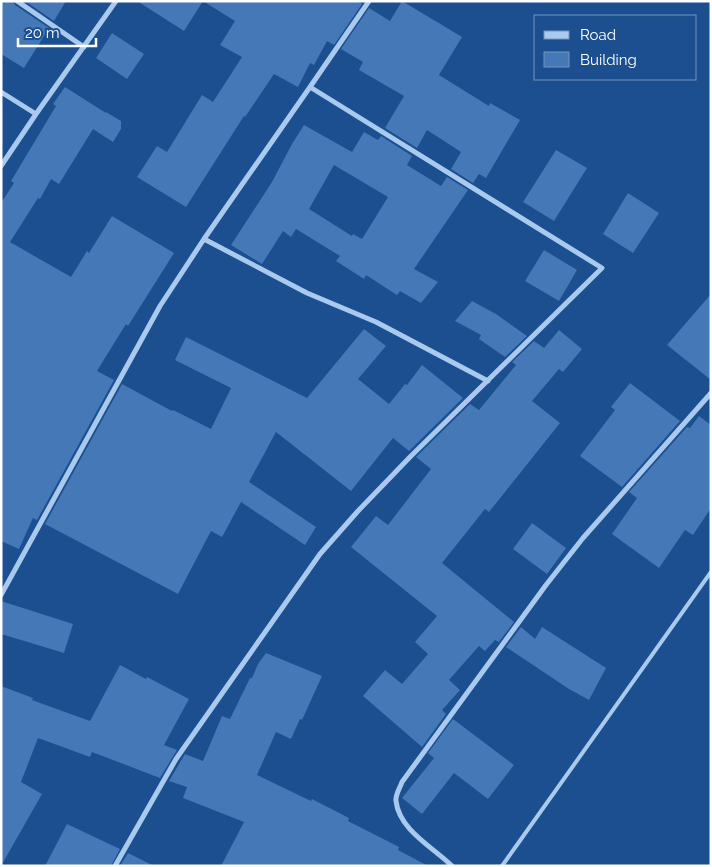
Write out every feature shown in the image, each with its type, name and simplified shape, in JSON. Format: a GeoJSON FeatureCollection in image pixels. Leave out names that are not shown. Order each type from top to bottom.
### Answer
{"type":"FeatureCollection","features":[{"type":"Feature","properties":{"kind":"street"},"geometry":{"type":"LineString","coordinates":[[17,1],[84,47]]}},
{"type":"Feature","properties":{"kind":"street"},"geometry":{"type":"LineString","coordinates":[[1,166],[116,1]]}},
{"type":"Feature","properties":{"kind":"street"},"geometry":{"type":"LineString","coordinates":[[1,595],[160,306],[204,239],[369,1]]}},
{"type":"Feature","properties":{"kind":"street"},"geometry":{"type":"LineString","coordinates":[[115,866],[176,758],[320,554],[371,498],[602,268],[310,87]]}},
{"type":"Feature","properties":{"kind":"street"},"geometry":{"type":"LineString","coordinates":[[1,92],[36,114]]}},
{"type":"Feature","properties":{"kind":"street"},"geometry":{"type":"LineString","coordinates":[[204,239],[307,293],[376,322],[488,380]]}},
{"type":"Feature","properties":{"kind":"street"},"geometry":{"type":"LineString","coordinates":[[452,866],[443,856],[422,842],[400,816],[396,799],[402,782],[577,544],[711,393]]}},
{"type":"Feature","properties":{"kind":"lane"},"geometry":{"type":"LineString","coordinates":[[502,866],[711,572]]}},
{"type":"Feature","properties":{"kind":"building"},"geometry":{"type":"Polygon","coordinates":[[[1,1],[13,1],[15,5],[49,28],[24,68],[1,54],[1,1]]]}},
{"type":"Feature","properties":{"kind":"building"},"geometry":{"type":"Polygon","coordinates":[[[25,1],[66,1],[54,21],[25,1]]]}},
{"type":"Feature","properties":{"kind":"building"},"geometry":{"type":"Polygon","coordinates":[[[137,1],[203,1],[184,31],[137,1]]]}},
{"type":"Feature","properties":{"kind":"building"},"geometry":{"type":"Polygon","coordinates":[[[203,1],[358,1],[362,4],[334,45],[327,41],[314,65],[310,63],[298,87],[274,74],[244,116],[186,207],[137,177],[157,146],[167,152],[202,95],[213,102],[242,57],[220,45],[235,21],[203,1]]]}},
{"type":"Feature","properties":{"kind":"building"},"geometry":{"type":"Polygon","coordinates":[[[402,1],[462,37],[439,75],[489,106],[490,103],[520,120],[486,178],[479,174],[473,183],[451,169],[461,152],[427,130],[417,148],[385,128],[404,96],[359,70],[363,62],[341,49],[369,8],[390,21],[402,1]]]}},
{"type":"Feature","properties":{"kind":"building"},"geometry":{"type":"Polygon","coordinates":[[[112,33],[144,54],[127,79],[96,58],[112,33]]]}},
{"type":"Feature","properties":{"kind":"building"},"geometry":{"type":"Polygon","coordinates":[[[65,87],[121,121],[121,129],[113,142],[93,129],[59,184],[51,179],[40,199],[38,198],[10,242],[71,277],[87,251],[89,253],[112,216],[174,253],[97,371],[114,380],[37,520],[33,518],[19,549],[1,541],[1,203],[14,183],[11,181],[56,106],[53,104],[65,87]]]}},
{"type":"Feature","properties":{"kind":"building"},"geometry":{"type":"Polygon","coordinates":[[[304,125],[352,152],[364,132],[378,140],[381,136],[412,156],[407,165],[441,186],[447,177],[468,190],[414,269],[438,282],[421,303],[400,291],[397,295],[366,275],[364,279],[336,261],[340,256],[296,229],[291,237],[283,231],[262,264],[231,245],[272,182],[304,125]],[[334,165],[309,209],[352,236],[353,234],[362,239],[388,197],[334,165]]]}},
{"type":"Feature","properties":{"kind":"building"},"geometry":{"type":"Polygon","coordinates":[[[556,150],[587,168],[554,221],[523,202],[556,150]]]}},
{"type":"Feature","properties":{"kind":"building"},"geometry":{"type":"Polygon","coordinates":[[[628,193],[659,213],[633,253],[603,234],[628,193]]]}},
{"type":"Feature","properties":{"kind":"building"},"geometry":{"type":"Polygon","coordinates":[[[544,250],[577,270],[559,301],[525,281],[544,250]]]}},
{"type":"Feature","properties":{"kind":"building"},"geometry":{"type":"Polygon","coordinates":[[[711,294],[711,380],[667,345],[711,294]]]}},
{"type":"Feature","properties":{"kind":"building"},"geometry":{"type":"Polygon","coordinates":[[[472,301],[496,314],[527,336],[505,357],[479,339],[481,335],[455,321],[472,301]]]}},
{"type":"Feature","properties":{"kind":"building"},"geometry":{"type":"Polygon","coordinates":[[[364,329],[386,346],[358,379],[389,404],[422,365],[463,398],[409,451],[393,438],[351,491],[276,432],[249,482],[316,527],[305,545],[241,502],[222,537],[211,531],[178,594],[45,524],[122,384],[172,411],[211,429],[231,388],[175,360],[186,337],[307,398],[364,329]]]}},
{"type":"Feature","properties":{"kind":"building"},"geometry":{"type":"Polygon","coordinates":[[[559,330],[582,349],[563,372],[559,369],[532,401],[560,423],[489,512],[485,509],[442,563],[514,622],[499,642],[495,640],[485,651],[479,646],[449,680],[460,690],[442,710],[446,714],[422,747],[363,696],[385,670],[402,684],[428,654],[415,642],[437,616],[351,547],[376,516],[388,525],[431,469],[416,457],[470,404],[479,410],[516,365],[512,362],[534,341],[544,348],[559,330]]]}},
{"type":"Feature","properties":{"kind":"building"},"geometry":{"type":"Polygon","coordinates":[[[630,383],[680,421],[622,487],[580,456],[615,410],[611,407],[630,383]]]}},
{"type":"Feature","properties":{"kind":"building"},"geometry":{"type":"Polygon","coordinates":[[[699,416],[711,425],[711,508],[693,535],[685,530],[659,568],[612,534],[637,498],[629,492],[687,427],[690,428],[699,416]]]}},
{"type":"Feature","properties":{"kind":"building"},"geometry":{"type":"Polygon","coordinates":[[[532,523],[566,548],[547,574],[513,549],[532,523]]]}},
{"type":"Feature","properties":{"kind":"building"},"geometry":{"type":"Polygon","coordinates":[[[1,601],[73,624],[64,653],[1,634],[1,601]]]}},
{"type":"Feature","properties":{"kind":"building"},"geometry":{"type":"Polygon","coordinates":[[[521,627],[535,639],[542,627],[606,668],[589,700],[506,647],[521,627]]]}},
{"type":"Feature","properties":{"kind":"building"},"geometry":{"type":"Polygon","coordinates":[[[266,653],[322,676],[291,739],[276,732],[257,775],[311,801],[312,799],[349,818],[348,821],[399,847],[398,850],[428,866],[221,866],[244,822],[183,798],[187,787],[169,781],[185,754],[203,761],[222,716],[230,719],[250,678],[252,678],[258,664],[266,653]]]}},
{"type":"Feature","properties":{"kind":"building"},"geometry":{"type":"Polygon","coordinates":[[[120,665],[189,699],[164,745],[177,750],[160,778],[92,752],[90,757],[38,738],[21,782],[42,794],[1,866],[1,686],[33,698],[32,700],[90,721],[120,665]]]}},
{"type":"Feature","properties":{"kind":"building"},"geometry":{"type":"Polygon","coordinates":[[[453,719],[514,765],[488,799],[454,773],[422,814],[402,798],[434,758],[428,753],[453,719]]]}},
{"type":"Feature","properties":{"kind":"building"},"geometry":{"type":"Polygon","coordinates":[[[67,824],[120,849],[111,866],[45,866],[67,824]]]}},
{"type":"Feature","properties":{"kind":"building"},"geometry":{"type":"Polygon","coordinates":[[[128,853],[154,866],[120,866],[128,853]]]}}]}
